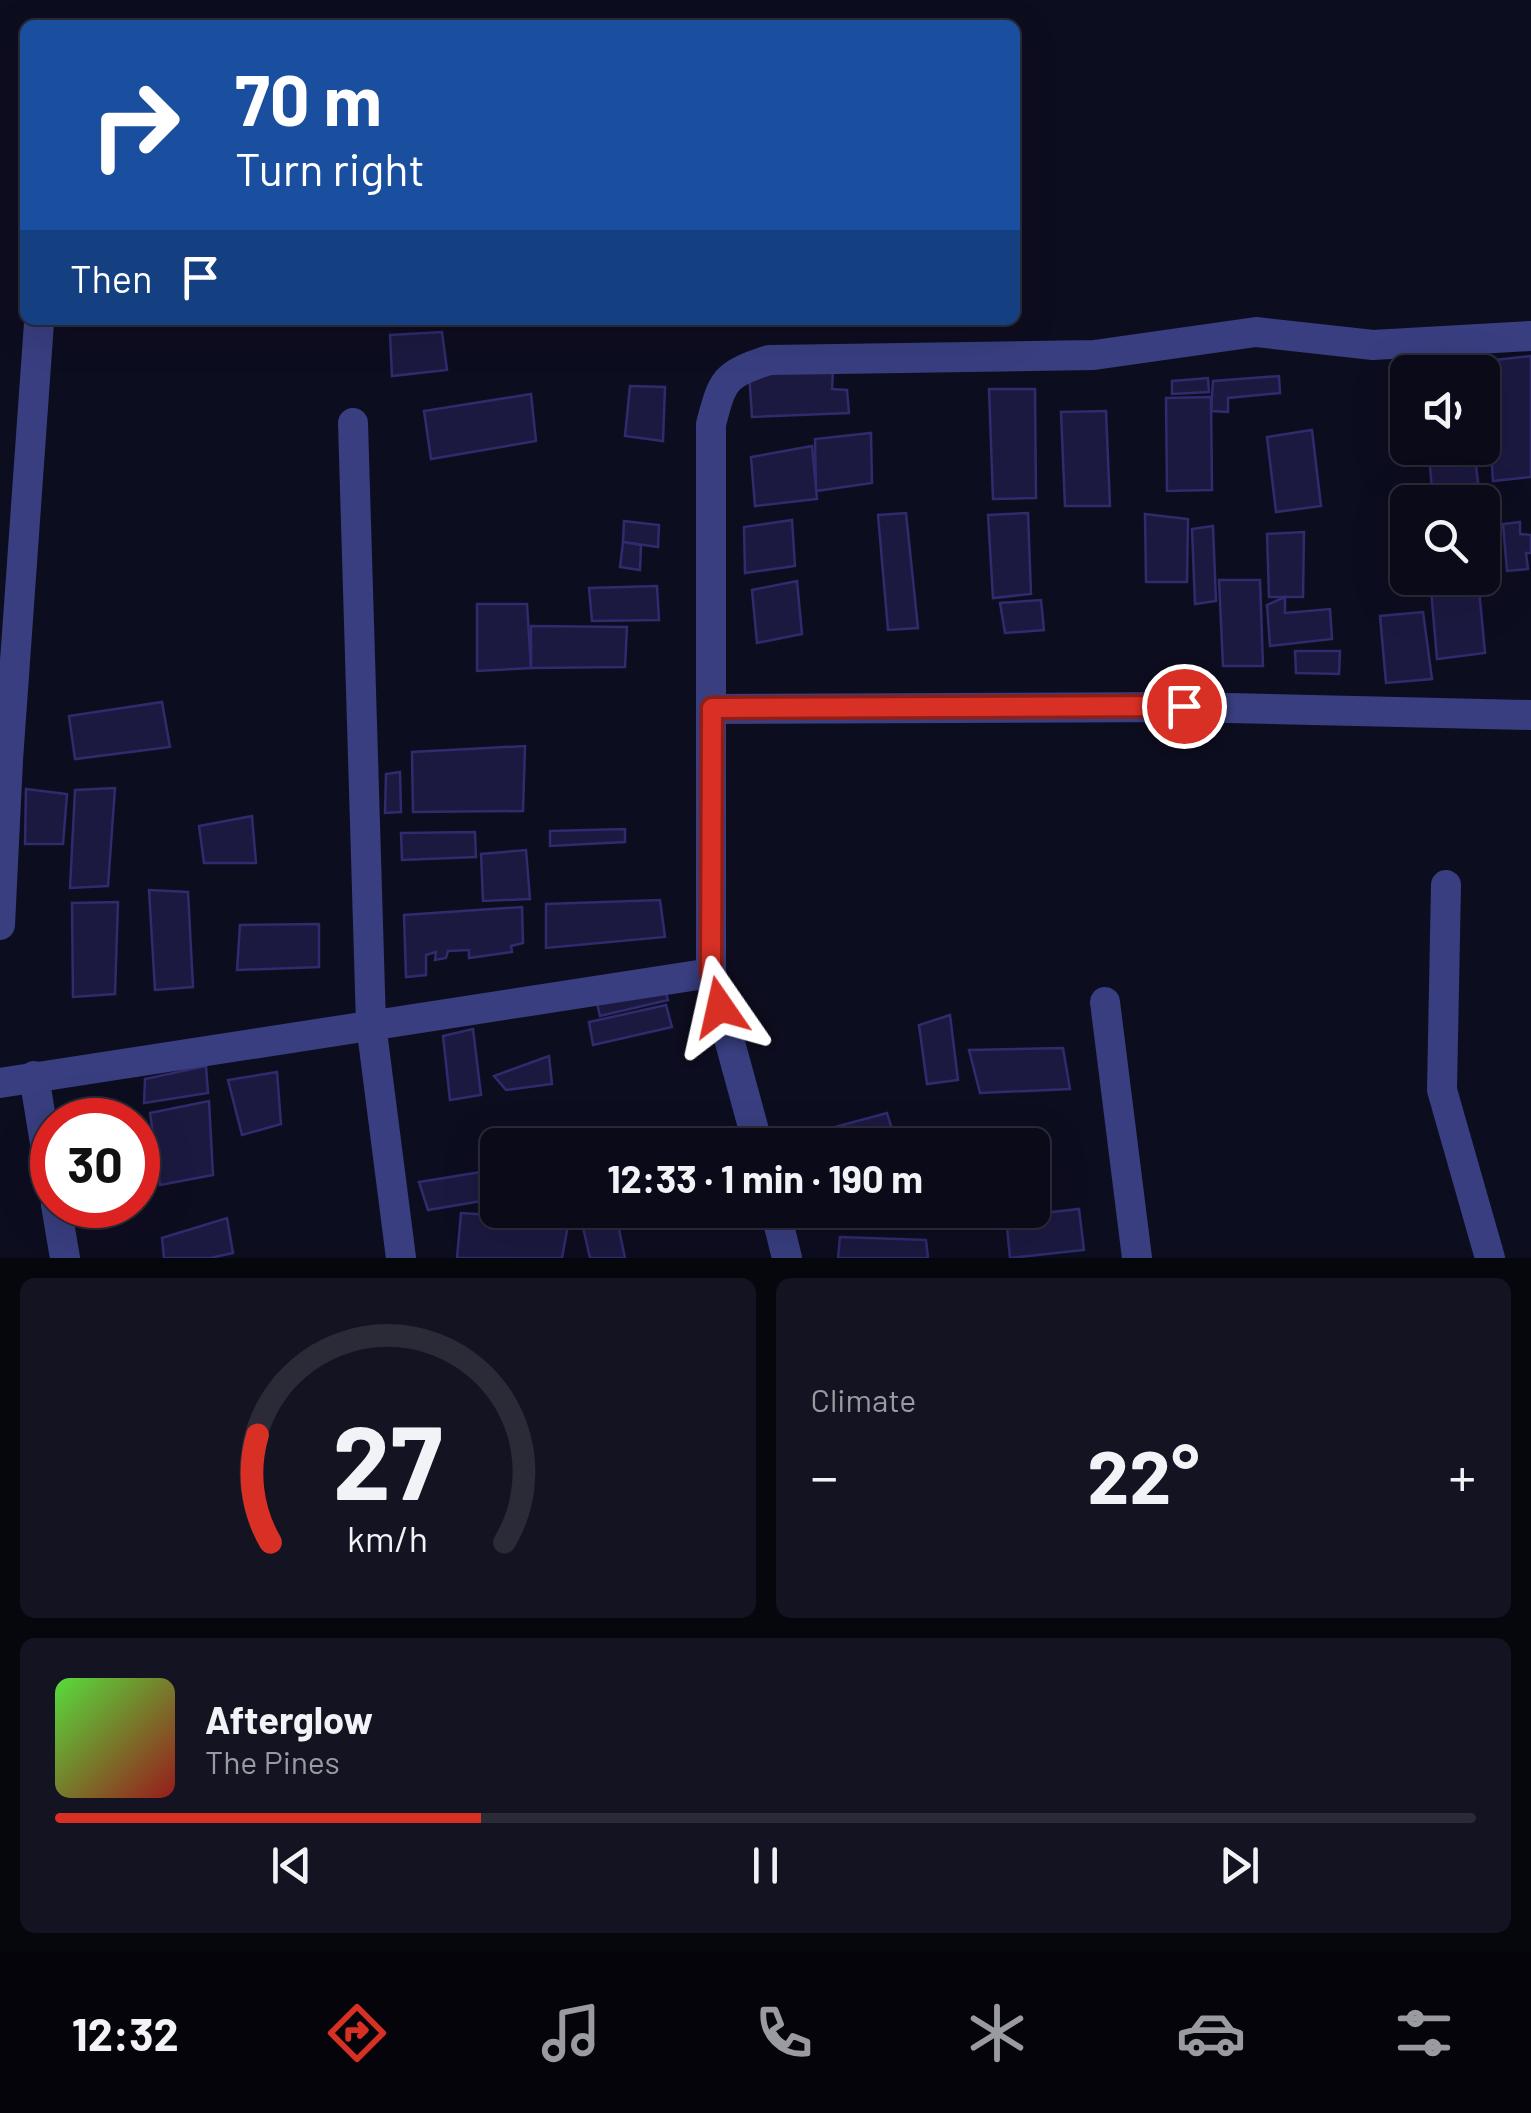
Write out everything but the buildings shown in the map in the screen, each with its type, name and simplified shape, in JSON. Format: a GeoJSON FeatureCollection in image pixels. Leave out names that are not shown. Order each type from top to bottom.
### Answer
{"type":"FeatureCollection","features":[{"type":"Feature","properties":{"kind":"street"},"geometry":{"type":"LineString","coordinates":[[0,925],[39,325]]}},
{"type":"Feature","properties":{"kind":"street"},"geometry":{"type":"LineString","coordinates":[[753,1128],[711,972],[711,424],[720,389],[736,372],[769,360],[1094,355],[1256,332],[1373,345],[1531,336]]}},
{"type":"Feature","properties":{"kind":"street"},"geometry":{"type":"LineString","coordinates":[[353,423],[371,1024],[401,1258]]}},
{"type":"Feature","properties":{"kind":"street"},"geometry":{"type":"LineString","coordinates":[[712,708],[1184,706],[1531,716]]}},
{"type":"Feature","properties":{"kind":"street"},"geometry":{"type":"LineString","coordinates":[[1446,885],[1442,1090],[1490,1258]]}},
{"type":"Feature","properties":{"kind":"street"},"geometry":{"type":"LineString","coordinates":[[0,1082],[711,972]]}},
{"type":"Feature","properties":{"kind":"street"},"geometry":{"type":"LineString","coordinates":[[1105,1002],[1137,1258]]}},
{"type":"Feature","properties":{"kind":"street"},"geometry":{"type":"LineString","coordinates":[[34,1076],[38,1098]]}},
{"type":"Feature","properties":{"kind":"street"},"geometry":{"type":"LineString","coordinates":[[59,1228],[64,1258]]}},
{"type":"Feature","properties":{"kind":"street"},"geometry":{"type":"LineString","coordinates":[[780,1228],[787,1258]]}},
{"type":"Feature","properties":{"kind":"route"},"geometry":{"type":"LineString","coordinates":[[720,1007],[711,972],[712,708],[1184,706]]}}]}
